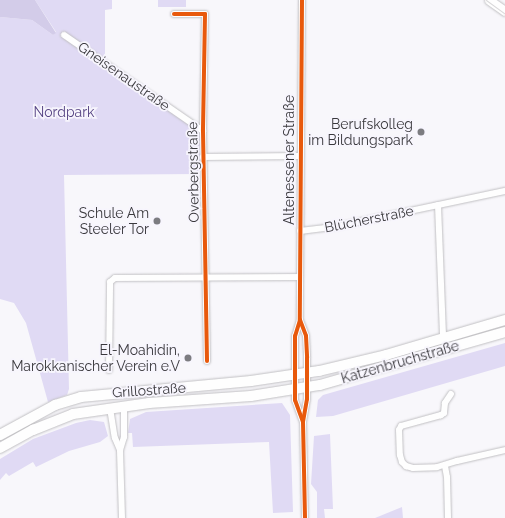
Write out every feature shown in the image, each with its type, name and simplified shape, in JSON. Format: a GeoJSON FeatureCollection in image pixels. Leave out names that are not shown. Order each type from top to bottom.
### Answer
{"type":"FeatureCollection","features":[{"type":"Feature","properties":{"kind":"main road"},"geometry":{"type":"LineString","coordinates":[[489,0],[505,11]]}},
{"type":"Feature","properties":{"kind":"main road","name":"Katzenbruchstraße"},"geometry":{"type":"LineString","coordinates":[[307,373],[386,355],[505,320]]}},
{"type":"Feature","properties":{"kind":"main road","name":"Katzenbruchstraße"},"geometry":{"type":"LineString","coordinates":[[295,390],[307,388],[505,332]]}},
{"type":"Feature","properties":{"kind":"main road","name":"Grillostraße"},"geometry":{"type":"LineString","coordinates":[[0,435],[54,406],[82,397],[252,381],[307,373]]}},
{"type":"Feature","properties":{"kind":"main road","name":"Grillostraße"},"geometry":{"type":"LineString","coordinates":[[0,448],[33,430],[73,414],[124,406],[251,396],[295,390]]}},
{"type":"Feature","properties":{"kind":"street","name":"Altenessener Straße"},"geometry":{"type":"LineString","coordinates":[[302,0],[300,320],[295,336],[295,400],[303,422]]}},
{"type":"Feature","properties":{"kind":"street","name":"Overbergstraße"},"geometry":{"type":"LineString","coordinates":[[174,14],[205,14],[203,157],[207,361]]}},
{"type":"Feature","properties":{"kind":"street","name":"Gneisenaustraße"},"geometry":{"type":"LineString","coordinates":[[64,35],[203,131]]}},
{"type":"Feature","properties":{"kind":"street"},"geometry":{"type":"LineString","coordinates":[[203,157],[300,156]]}},
{"type":"Feature","properties":{"kind":"street","name":"Blücherstraße"},"geometry":{"type":"LineString","coordinates":[[300,231],[334,227],[505,191]]}},
{"type":"Feature","properties":{"kind":"street"},"geometry":{"type":"LineString","coordinates":[[438,205],[443,338]]}},
{"type":"Feature","properties":{"kind":"street"},"geometry":{"type":"LineString","coordinates":[[109,370],[110,282],[115,278],[300,277]]}},
{"type":"Feature","properties":{"kind":"street","name":"Altenessener Straße"},"geometry":{"type":"LineString","coordinates":[[300,320],[306,336],[307,373],[306,408],[303,422],[305,518]]}},
{"type":"Feature","properties":{"kind":"street"},"geometry":{"type":"LineString","coordinates":[[451,394],[445,403],[444,413],[401,426],[399,430],[400,455],[402,462],[406,466],[413,468],[445,466],[457,461],[505,450]]}},
{"type":"Feature","properties":{"kind":"street"},"geometry":{"type":"LineString","coordinates":[[122,518],[120,450],[124,437],[124,406]]}},
{"type":"Feature","properties":{"kind":"street"},"geometry":{"type":"LineString","coordinates":[[110,408],[114,438],[120,450]]}},
{"type":"Feature","properties":{"kind":"street"},"geometry":{"type":"LineString","coordinates":[[445,466],[448,518]]}},
{"type":"Feature","properties":{"kind":"green space","name":"Nordpark"},"geometry":{"type":"Polygon","coordinates":[[[35,0],[112,0],[112,9],[105,10],[105,54],[102,59],[202,131],[203,157],[198,174],[64,175],[69,389],[67,395],[48,402],[26,323],[14,303],[0,299],[0,17],[32,20],[53,35],[56,32],[35,0]]]}},
{"type":"Feature","properties":{"kind":"green space"},"geometry":{"type":"Polygon","coordinates":[[[158,0],[186,0],[186,7],[158,7],[158,0]]]}},
{"type":"Feature","properties":{"kind":"green space"},"geometry":{"type":"Polygon","coordinates":[[[505,343],[505,366],[333,416],[316,417],[318,400],[323,395],[505,343]]]}},
{"type":"Feature","properties":{"kind":"green space"},"geometry":{"type":"Polygon","coordinates":[[[282,403],[290,415],[293,512],[273,513],[269,442],[133,447],[132,433],[128,433],[130,419],[146,412],[282,403]]]}},
{"type":"Feature","properties":{"kind":"green space"},"geometry":{"type":"Polygon","coordinates":[[[90,420],[104,422],[108,436],[100,442],[69,451],[36,467],[33,462],[9,476],[6,473],[0,480],[0,459],[33,439],[76,423],[90,420]]]}},
{"type":"Feature","properties":{"kind":"green space"},"geometry":{"type":"Polygon","coordinates":[[[330,434],[333,509],[324,509],[325,518],[317,518],[317,492],[311,484],[314,436],[330,434]]]}},
{"type":"Feature","properties":{"kind":"green space"},"geometry":{"type":"Polygon","coordinates":[[[402,507],[403,518],[375,518],[402,507]]]}},
{"type":"Feature","properties":{"kind":"shaded area"},"geometry":{"type":"Polygon","coordinates":[[[0,0],[35,0],[56,33],[53,35],[32,20],[0,17],[0,0]]]}},
{"type":"Feature","properties":{"kind":"tram line"},"geometry":{"type":"LineString","coordinates":[[486,0],[505,14]]}},
{"type":"Feature","properties":{"kind":"cycle path"},"geometry":{"type":"LineString","coordinates":[[302,0],[300,320],[295,336],[295,400],[303,422]]}},
{"type":"Feature","properties":{"kind":"cycle path"},"geometry":{"type":"LineString","coordinates":[[174,14],[205,14],[203,131],[207,361]]}},
{"type":"Feature","properties":{"kind":"cycle path"},"geometry":{"type":"LineString","coordinates":[[300,320],[306,336],[307,358],[307,399],[303,422],[305,518]]}},
{"type":"Feature","properties":{"kind":"place","name":"Berufskolleg im Bildungspark"},"geometry":{"type":"Point","coordinates":[421,132]}},
{"type":"Feature","properties":{"kind":"place","name":"Schule Am Steeler Tor"},"geometry":{"type":"Point","coordinates":[157,221]}},
{"type":"Feature","properties":{"kind":"place","name":"El-Moahidin, Marokkanischer Verein e.V"},"geometry":{"type":"Point","coordinates":[188,358]}}]}
